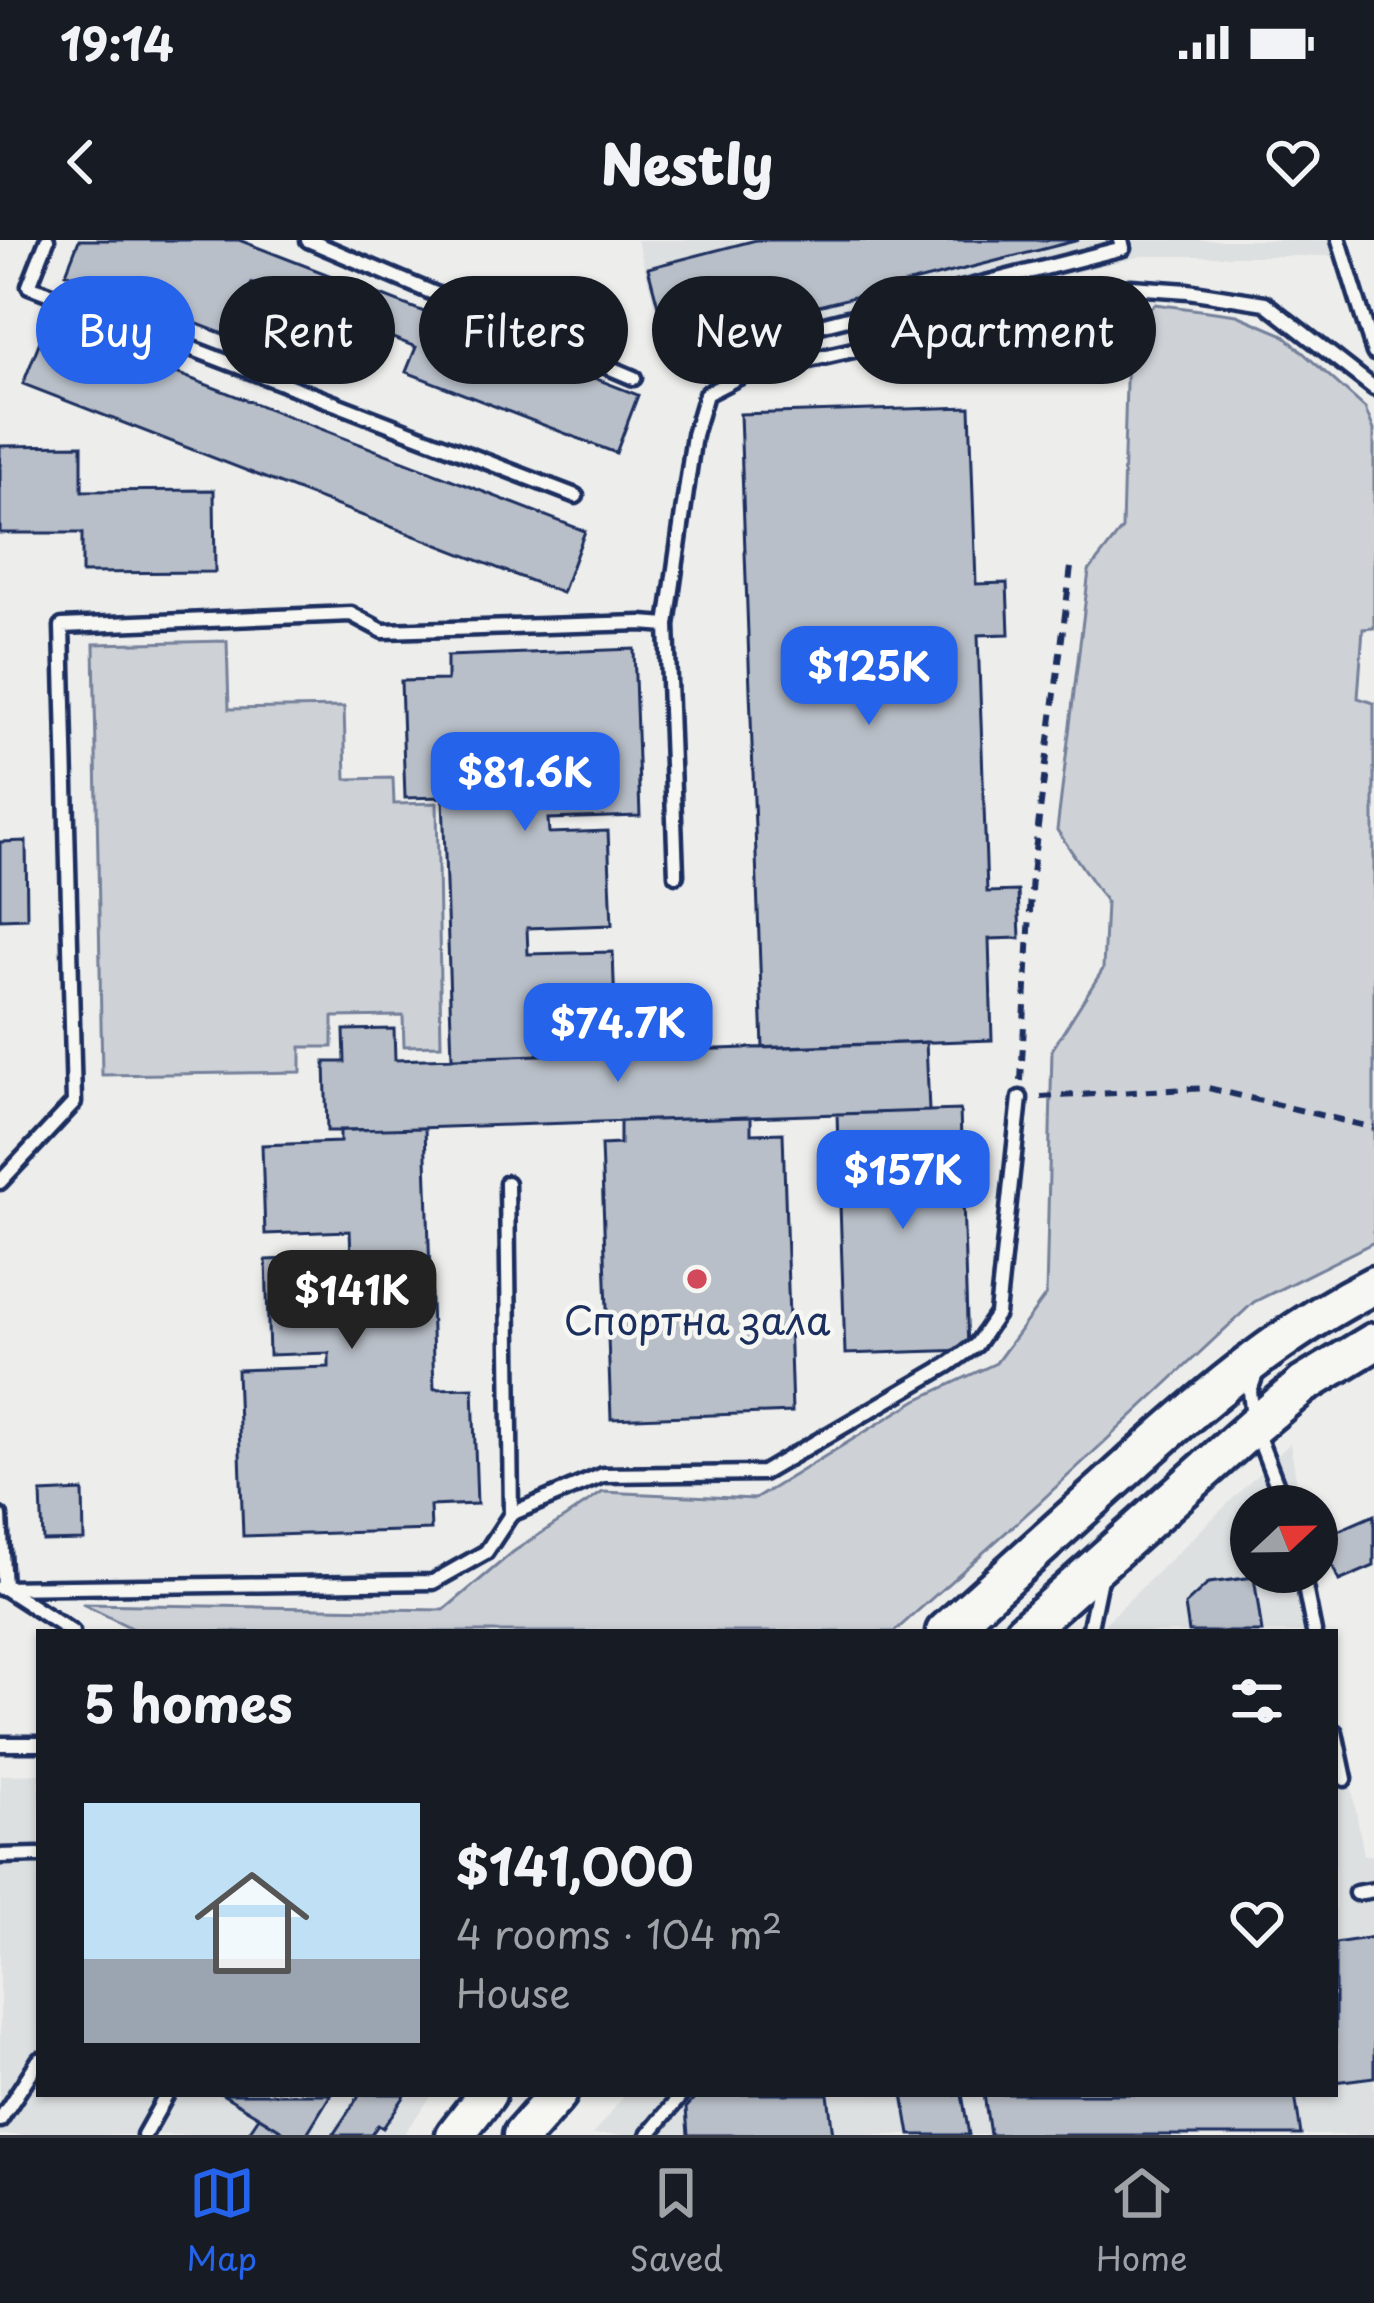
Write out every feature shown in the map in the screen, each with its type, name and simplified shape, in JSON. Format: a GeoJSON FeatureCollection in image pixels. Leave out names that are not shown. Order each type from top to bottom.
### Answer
{"type":"FeatureCollection","features":[{"type":"Feature","properties":{"kind":"main road"},"geometry":{"type":"LineString","coordinates":[[948,1629],[1189,1412],[1262,1354],[1336,1304],[1374,1285]]}},
{"type":"Feature","properties":{"kind":"main road"},"geometry":{"type":"LineString","coordinates":[[1026,1629],[1254,1426],[1304,1385],[1374,1342]]}},
{"type":"Feature","properties":{"kind":"main road"},"geometry":{"type":"LineString","coordinates":[[455,2135],[485,2097]]}},
{"type":"Feature","properties":{"kind":"main road"},"geometry":{"type":"LineString","coordinates":[[522,2135],[555,2097]]}},
{"type":"Feature","properties":{"kind":"lane"},"geometry":{"type":"LineString","coordinates":[[46,240],[29,286],[576,496]]}},
{"type":"Feature","properties":{"kind":"lane"},"geometry":{"type":"LineString","coordinates":[[308,240],[634,378]]}},
{"type":"Feature","properties":{"kind":"lane"},"geometry":{"type":"LineString","coordinates":[[824,324],[1123,248],[1121,240]]}},
{"type":"Feature","properties":{"kind":"lane"},"geometry":{"type":"LineString","coordinates":[[1339,240],[1374,353]]}},
{"type":"Feature","properties":{"kind":"lane"},"geometry":{"type":"LineString","coordinates":[[676,874],[667,625],[694,435],[706,394],[743,375],[1131,287],[1265,302],[1374,388]]}},
{"type":"Feature","properties":{"kind":"lane"},"geometry":{"type":"LineString","coordinates":[[0,1182],[74,1103],[62,626],[351,614],[383,631],[667,625]]}},
{"type":"Feature","properties":{"kind":"lane"},"geometry":{"type":"LineString","coordinates":[[2,1588],[434,1582],[486,1552],[511,1514],[603,1474],[763,1473],[976,1346],[997,1314],[1020,1098]]}},
{"type":"Feature","properties":{"kind":"lane"},"geometry":{"type":"LineString","coordinates":[[507,1183],[511,1514]]}},
{"type":"Feature","properties":{"kind":"lane"},"geometry":{"type":"LineString","coordinates":[[1262,1354],[1250,1391],[1254,1426],[1277,1485]]}},
{"type":"Feature","properties":{"kind":"lane"},"geometry":{"type":"LineString","coordinates":[[0,1516],[2,1588]]}},
{"type":"Feature","properties":{"kind":"lane"},"geometry":{"type":"LineString","coordinates":[[1090,1629],[1104,1559]]}},
{"type":"Feature","properties":{"kind":"lane"},"geometry":{"type":"LineString","coordinates":[[2,1588],[67,1629]]}},
{"type":"Feature","properties":{"kind":"lane"},"geometry":{"type":"LineString","coordinates":[[1306,1593],[1313,1629]]}},
{"type":"Feature","properties":{"kind":"lane"},"geometry":{"type":"LineString","coordinates":[[0,1744],[36,1744]]}},
{"type":"Feature","properties":{"kind":"lane"},"geometry":{"type":"LineString","coordinates":[[1338,1746],[1345,1779]]}},
{"type":"Feature","properties":{"kind":"lane"},"geometry":{"type":"LineString","coordinates":[[0,1856],[36,1855]]}},
{"type":"Feature","properties":{"kind":"lane"},"geometry":{"type":"LineString","coordinates":[[1356,1893],[1374,1890]]}},
{"type":"Feature","properties":{"kind":"lane"},"geometry":{"type":"LineString","coordinates":[[0,2120],[36,2065]]}},
{"type":"Feature","properties":{"kind":"lane"},"geometry":{"type":"LineString","coordinates":[[144,2135],[165,2097]]}},
{"type":"Feature","properties":{"kind":"lane"},"geometry":{"type":"LineString","coordinates":[[648,2135],[680,2097]]}},
{"type":"Feature","properties":{"kind":"path"},"geometry":{"type":"LineString","coordinates":[[1071,567],[1032,874],[1020,1098],[1208,1088],[1374,1128]]}},
{"type":"Feature","properties":{"kind":"shaded area"},"geometry":{"type":"Polygon","coordinates":[[[637,240],[1350,240],[1354,256],[1142,256],[1061,276],[848,276],[848,329],[824,334],[824,276],[652,276],[652,297],[637,240]]]}},
{"type":"Feature","properties":{"kind":"shaded area"},"geometry":{"type":"Polygon","coordinates":[[[1156,304],[1237,315],[1282,334],[1365,408],[1374,430],[1374,628],[1363,629],[1358,698],[1374,703],[1374,1242],[1254,1302],[897,1629],[134,1629],[82,1604],[444,1610],[513,1552],[603,1492],[755,1499],[917,1400],[996,1363],[1046,1295],[1052,1050],[1103,969],[1106,902],[1057,830],[1089,571],[1122,529],[1126,384],[1156,384],[1156,304]]]}},
{"type":"Feature","properties":{"kind":"shaded area"},"geometry":{"type":"Polygon","coordinates":[[[227,641],[229,709],[344,707],[346,779],[393,778],[394,804],[437,803],[441,1045],[404,1046],[403,1016],[333,1017],[333,1047],[301,1047],[301,1072],[102,1075],[94,644],[227,641]]]}},
{"type":"Feature","properties":{"kind":"shaded area"},"geometry":{"type":"Polygon","coordinates":[[[1290,1443],[1297,1485],[1247,1485],[1290,1443]]]}},
{"type":"Feature","properties":{"kind":"shaded area"},"geometry":{"type":"Polygon","coordinates":[[[1230,1501],[1230,1593],[1317,1593],[1323,1629],[1099,1629],[1230,1501]]]}},
{"type":"Feature","properties":{"kind":"shaded area"},"geometry":{"type":"Polygon","coordinates":[[[1338,1712],[1364,1855],[1374,1855],[1374,2135],[592,2135],[624,2097],[1338,2097],[1338,1712]]]}},
{"type":"Feature","properties":{"kind":"shaded area"},"geometry":{"type":"Polygon","coordinates":[[[36,1774],[36,2097],[431,2097],[403,2135],[0,2135],[0,1775],[36,1774]]]}},
{"type":"Feature","properties":{"kind":"building"},"geometry":{"type":"Polygon","coordinates":[[[79,240],[239,240],[332,276],[219,276],[219,332],[195,323],[195,276],[66,273],[79,240]]]}},
{"type":"Feature","properties":{"kind":"building"},"geometry":{"type":"Polygon","coordinates":[[[756,240],[1079,240],[937,276],[848,276],[848,298],[824,305],[824,276],[652,276],[652,283],[648,268],[756,240]]]}},
{"type":"Feature","properties":{"kind":"building"},"geometry":{"type":"Polygon","coordinates":[[[395,301],[419,310],[419,377],[406,372],[416,347],[395,339],[395,301]]]}},
{"type":"Feature","properties":{"kind":"building"},"geometry":{"type":"Polygon","coordinates":[[[36,351],[36,384],[195,384],[195,380],[585,531],[562,593],[23,384],[36,351]]]}},
{"type":"Feature","properties":{"kind":"building"},"geometry":{"type":"Polygon","coordinates":[[[437,384],[610,384],[638,395],[616,453],[437,384]]]}},
{"type":"Feature","properties":{"kind":"building"},"geometry":{"type":"Polygon","coordinates":[[[970,407],[976,584],[1007,583],[1009,634],[978,635],[987,892],[1018,891],[1020,938],[989,939],[992,1040],[763,1048],[740,414],[970,407]]]}},
{"type":"Feature","properties":{"kind":"building"},"geometry":{"type":"Polygon","coordinates":[[[82,445],[82,491],[214,490],[215,572],[82,573],[82,533],[0,533],[0,446],[82,445]]]}},
{"type":"Feature","properties":{"kind":"building"},"geometry":{"type":"Polygon","coordinates":[[[634,649],[640,816],[548,819],[549,833],[608,831],[612,925],[527,928],[528,954],[613,952],[616,1040],[537,1043],[538,1055],[452,1058],[443,797],[405,798],[401,681],[447,680],[447,656],[634,649]]]}},
{"type":"Feature","properties":{"kind":"building"},"geometry":{"type":"Polygon","coordinates":[[[26,841],[27,918],[0,919],[0,842],[26,841]]]}},
{"type":"Feature","properties":{"kind":"building"},"geometry":{"type":"Polygon","coordinates":[[[394,1029],[395,1060],[926,1042],[929,1111],[327,1131],[325,1062],[345,1062],[344,1030],[394,1029]]]}},
{"type":"Feature","properties":{"kind":"building"},"geometry":{"type":"Polygon","coordinates":[[[960,1110],[968,1350],[845,1354],[837,1114],[960,1110]]]}},
{"type":"Feature","properties":{"kind":"building","name":"Спортна зала"},"geometry":{"type":"Polygon","coordinates":[[[751,1117],[751,1134],[783,1133],[792,1412],[611,1419],[601,1145],[620,1144],[620,1121],[751,1117]]]}},
{"type":"Feature","properties":{"kind":"building"},"geometry":{"type":"Polygon","coordinates":[[[425,1128],[434,1389],[473,1388],[477,1504],[430,1506],[431,1530],[243,1536],[237,1370],[329,1367],[329,1353],[269,1355],[266,1260],[351,1257],[350,1231],[265,1234],[262,1145],[340,1142],[340,1130],[425,1128]]]}},
{"type":"Feature","properties":{"kind":"building"},"geometry":{"type":"Polygon","coordinates":[[[83,1491],[84,1540],[43,1541],[41,1493],[83,1491]]]}},
{"type":"Feature","properties":{"kind":"building"},"geometry":{"type":"Polygon","coordinates":[[[1374,1515],[1374,1566],[1339,1581],[1338,1531],[1374,1515]]]}},
{"type":"Feature","properties":{"kind":"building"},"geometry":{"type":"Polygon","coordinates":[[[1230,1580],[1230,1593],[1256,1593],[1262,1629],[1189,1629],[1185,1605],[1209,1583],[1230,1580]]]}},
{"type":"Feature","properties":{"kind":"building"},"geometry":{"type":"Polygon","coordinates":[[[1374,1937],[1374,2077],[1338,2082],[1338,1943],[1374,1937]]]}},
{"type":"Feature","properties":{"kind":"building"},"geometry":{"type":"Polygon","coordinates":[[[227,2097],[329,2097],[306,2135],[289,2135],[227,2097]]]}},
{"type":"Feature","properties":{"kind":"building"},"geometry":{"type":"Polygon","coordinates":[[[358,2097],[404,2097],[383,2128],[378,2125],[371,2135],[333,2135],[358,2097]]]}},
{"type":"Feature","properties":{"kind":"building"},"geometry":{"type":"Polygon","coordinates":[[[696,2097],[828,2097],[833,2135],[688,2135],[686,2108],[696,2097]]]}},
{"type":"Feature","properties":{"kind":"building"},"geometry":{"type":"Polygon","coordinates":[[[904,2097],[963,2097],[969,2135],[910,2135],[904,2097]]]}},
{"type":"Feature","properties":{"kind":"building"},"geometry":{"type":"Polygon","coordinates":[[[984,2097],[1295,2097],[1301,2135],[990,2135],[984,2097]]]}},
{"type":"Feature","properties":{"kind":"building"},"geometry":{"type":"Polygon","coordinates":[[[259,2117],[289,2135],[247,2135],[259,2117]]]}},
{"type":"Feature","properties":{"kind":"place","name":"Спортна зала"},"geometry":{"type":"Point","coordinates":[697,1279]}}]}
